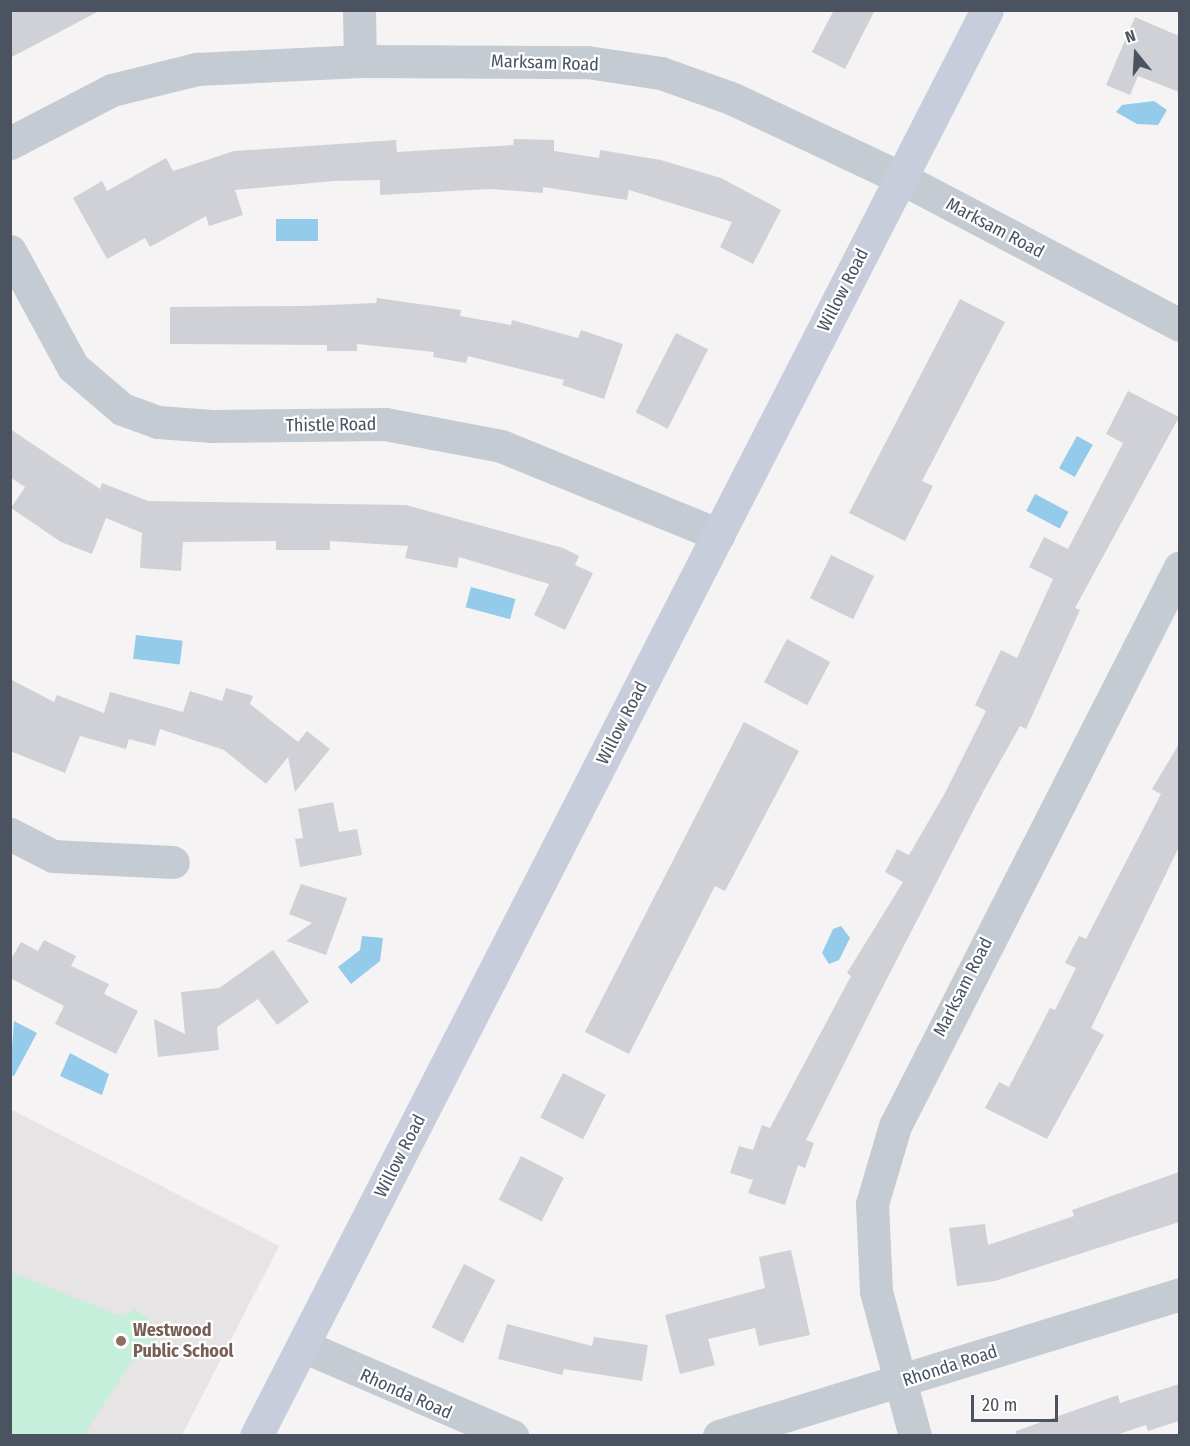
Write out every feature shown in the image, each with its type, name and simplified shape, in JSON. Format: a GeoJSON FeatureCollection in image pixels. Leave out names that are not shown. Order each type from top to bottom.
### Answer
{"type":"FeatureCollection","features":[{"type":"Feature","properties":{"kind":"main road","name":"Willow Road"},"geometry":{"type":"LineString","coordinates":[[256,1436],[987,10]]}},
{"type":"Feature","properties":{"kind":"street"},"geometry":{"type":"LineString","coordinates":[[359,10],[360,61]]}},
{"type":"Feature","properties":{"kind":"street","name":"Marksam Road"},"geometry":{"type":"LineString","coordinates":[[10,143],[112,90],[197,69],[360,61],[587,62],[661,73],[731,98],[901,178],[1179,325]]}},
{"type":"Feature","properties":{"kind":"street","name":"Thistle Road"},"geometry":{"type":"LineString","coordinates":[[10,251],[73,367],[122,409],[158,422],[212,426],[385,424],[501,446],[719,534]]}},
{"type":"Feature","properties":{"kind":"street","name":"Marksam Road"},"geometry":{"type":"LineString","coordinates":[[915,1436],[898,1383],[876,1291],[872,1204],[895,1126],[1179,567]]}},
{"type":"Feature","properties":{"kind":"street"},"geometry":{"type":"LineString","coordinates":[[10,834],[53,856],[173,862]]}},
{"type":"Feature","properties":{"kind":"street","name":"Rhonda Road"},"geometry":{"type":"LineString","coordinates":[[719,1436],[898,1383],[1179,1294]]}},
{"type":"Feature","properties":{"kind":"street","name":"Rhonda Road"},"geometry":{"type":"LineString","coordinates":[[303,1346],[512,1436]]}},
{"type":"Feature","properties":{"kind":"shaded area","name":"Westwood Public School"},"geometry":{"type":"Polygon","coordinates":[[[10,1109],[279,1246],[182,1435],[11,1435],[10,1109]]]}},
{"type":"Feature","properties":{"kind":"green space"},"geometry":{"type":"Polygon","coordinates":[[[11,1272],[123,1317],[134,1309],[149,1319],[157,1343],[151,1357],[132,1361],[84,1435],[11,1435],[11,1272]]]}},
{"type":"Feature","properties":{"kind":"water"},"geometry":{"type":"Polygon","coordinates":[[[1154,101],[1167,110],[1158,125],[1137,124],[1116,112],[1122,105],[1154,101]]]}},
{"type":"Feature","properties":{"kind":"water"},"geometry":{"type":"Polygon","coordinates":[[[276,219],[318,219],[318,241],[276,241],[276,219]]]}},
{"type":"Feature","properties":{"kind":"water"},"geometry":{"type":"Polygon","coordinates":[[[1077,436],[1093,445],[1075,477],[1059,468],[1077,436]]]}},
{"type":"Feature","properties":{"kind":"water"},"geometry":{"type":"Polygon","coordinates":[[[1035,494],[1069,512],[1060,529],[1026,511],[1035,494]]]}},
{"type":"Feature","properties":{"kind":"water"},"geometry":{"type":"Polygon","coordinates":[[[471,587],[515,599],[510,619],[466,607],[471,587]]]}},
{"type":"Feature","properties":{"kind":"water"},"geometry":{"type":"Polygon","coordinates":[[[136,635],[183,641],[180,665],[133,659],[136,635]]]}},
{"type":"Feature","properties":{"kind":"water"},"geometry":{"type":"Polygon","coordinates":[[[841,926],[850,938],[839,960],[829,964],[822,953],[833,929],[841,926]]]}},
{"type":"Feature","properties":{"kind":"water"},"geometry":{"type":"Polygon","coordinates":[[[362,936],[383,938],[380,961],[351,984],[338,967],[360,950],[362,936]]]}},
{"type":"Feature","properties":{"kind":"water"},"geometry":{"type":"Polygon","coordinates":[[[14,1021],[37,1033],[14,1076],[10,1075],[14,1021]]]}},
{"type":"Feature","properties":{"kind":"water"},"geometry":{"type":"Polygon","coordinates":[[[70,1053],[109,1074],[102,1095],[60,1076],[70,1053]]]}},
{"type":"Feature","properties":{"kind":"building"},"geometry":{"type":"Polygon","coordinates":[[[10,10],[101,10],[10,58],[10,10]]]}},
{"type":"Feature","properties":{"kind":"building"},"geometry":{"type":"Polygon","coordinates":[[[834,10],[875,10],[845,69],[812,52],[834,10]]]}},
{"type":"Feature","properties":{"kind":"building"},"geometry":{"type":"Polygon","coordinates":[[[1135,17],[1179,36],[1179,92],[1138,76],[1130,95],[1106,85],[1135,17]]]}},
{"type":"Feature","properties":{"kind":"building"},"geometry":{"type":"Polygon","coordinates":[[[514,139],[554,140],[554,151],[599,158],[600,150],[661,160],[721,178],[781,210],[753,264],[720,247],[732,222],[629,190],[627,200],[543,187],[543,193],[490,189],[380,195],[380,180],[334,181],[235,190],[243,215],[209,226],[206,216],[150,247],[145,238],[107,259],[73,198],[102,181],[107,191],[166,158],[173,171],[234,151],[396,140],[397,152],[513,145],[514,139]]]}},
{"type":"Feature","properties":{"kind":"building"},"geometry":{"type":"Polygon","coordinates":[[[377,298],[461,310],[460,316],[511,325],[512,320],[578,338],[581,330],[623,344],[604,399],[562,385],[564,380],[468,356],[466,363],[433,357],[434,352],[357,344],[357,351],[327,351],[327,345],[170,344],[170,307],[376,303],[377,298]]]}},
{"type":"Feature","properties":{"kind":"building"},"geometry":{"type":"Polygon","coordinates":[[[960,299],[1005,322],[922,481],[933,486],[905,541],[849,513],[960,299]]]}},
{"type":"Feature","properties":{"kind":"building"},"geometry":{"type":"Polygon","coordinates":[[[676,333],[708,349],[668,429],[636,412],[676,333]]]}},
{"type":"Feature","properties":{"kind":"building"},"geometry":{"type":"Polygon","coordinates":[[[1128,391],[1179,417],[1075,608],[1080,610],[1026,729],[1020,726],[984,790],[806,1140],[814,1143],[805,1168],[798,1165],[785,1205],[748,1193],[753,1180],[730,1173],[739,1146],[753,1150],[762,1125],[770,1128],[851,976],[847,973],[903,882],[885,872],[897,849],[909,855],[945,793],[986,711],[975,705],[1001,650],[1017,658],[1053,579],[1029,567],[1044,537],[1068,549],[1123,443],[1106,434],[1128,391]]]}},
{"type":"Feature","properties":{"kind":"building"},"geometry":{"type":"Polygon","coordinates":[[[10,429],[100,489],[102,483],[148,501],[406,505],[563,548],[579,556],[575,565],[593,573],[565,630],[534,615],[549,584],[459,557],[457,568],[405,558],[408,546],[330,541],[330,550],[276,550],[276,541],[183,542],[181,571],[140,568],[142,533],[106,518],[92,554],[61,542],[11,508],[25,487],[10,477],[10,429]]]}},
{"type":"Feature","properties":{"kind":"building"},"geometry":{"type":"Polygon","coordinates":[[[831,555],[874,576],[853,619],[810,598],[831,555]]]}},
{"type":"Feature","properties":{"kind":"building"},"geometry":{"type":"Polygon","coordinates":[[[787,639],[830,662],[807,705],[764,682],[787,639]]]}},
{"type":"Feature","properties":{"kind":"building"},"geometry":{"type":"Polygon","coordinates":[[[10,679],[54,702],[57,695],[104,713],[110,692],[183,712],[190,691],[222,701],[226,688],[253,696],[250,704],[298,742],[307,731],[330,749],[295,792],[288,757],[266,784],[224,750],[160,729],[155,746],[129,739],[126,749],[80,736],[65,773],[10,751],[10,679]]]}},
{"type":"Feature","properties":{"kind":"building"},"geometry":{"type":"Polygon","coordinates":[[[744,722],[799,751],[725,891],[715,886],[629,1054],[585,1032],[744,722]]]}},
{"type":"Feature","properties":{"kind":"building"},"geometry":{"type":"Polygon","coordinates":[[[1179,744],[1179,847],[1091,1028],[1104,1035],[1047,1139],[985,1108],[999,1082],[1009,1087],[1050,1008],[1055,1010],[1076,968],[1065,963],[1079,936],[1086,939],[1161,794],[1152,789],[1179,744]]]}},
{"type":"Feature","properties":{"kind":"building"},"geometry":{"type":"Polygon","coordinates":[[[333,802],[339,832],[357,829],[362,855],[300,867],[295,839],[303,838],[298,809],[333,802]]]}},
{"type":"Feature","properties":{"kind":"building"},"geometry":{"type":"Polygon","coordinates":[[[301,884],[347,898],[326,955],[286,941],[312,923],[289,914],[301,884]]]}},
{"type":"Feature","properties":{"kind":"building"},"geometry":{"type":"Polygon","coordinates":[[[44,940],[76,956],[71,966],[109,984],[104,994],[138,1011],[116,1054],[55,1024],[64,1006],[10,978],[10,961],[21,942],[38,951],[44,940]]]}},
{"type":"Feature","properties":{"kind":"building"},"geometry":{"type":"Polygon","coordinates":[[[273,950],[309,1002],[277,1025],[258,999],[217,1027],[219,1050],[158,1057],[154,1019],[185,1034],[181,992],[219,988],[273,950]]]}},
{"type":"Feature","properties":{"kind":"building"},"geometry":{"type":"Polygon","coordinates":[[[563,1073],[606,1095],[583,1139],[540,1118],[563,1073]]]}},
{"type":"Feature","properties":{"kind":"building"},"geometry":{"type":"Polygon","coordinates":[[[521,1156],[564,1178],[542,1221],[499,1200],[521,1156]]]}},
{"type":"Feature","properties":{"kind":"building"},"geometry":{"type":"Polygon","coordinates":[[[1179,1172],[1179,1222],[995,1281],[957,1286],[949,1228],[985,1224],[988,1245],[1074,1216],[1072,1210],[1179,1172]]]}},
{"type":"Feature","properties":{"kind":"building"},"geometry":{"type":"Polygon","coordinates":[[[791,1250],[810,1335],[759,1346],[755,1328],[708,1339],[715,1365],[680,1374],[665,1315],[765,1288],[759,1257],[791,1250]]]}},
{"type":"Feature","properties":{"kind":"building"},"geometry":{"type":"Polygon","coordinates":[[[464,1264],[495,1280],[463,1343],[432,1327],[464,1264]]]}},
{"type":"Feature","properties":{"kind":"building"},"geometry":{"type":"Polygon","coordinates":[[[507,1324],[592,1346],[594,1337],[648,1345],[642,1381],[564,1369],[562,1375],[498,1359],[507,1324]]]}},
{"type":"Feature","properties":{"kind":"building"},"geometry":{"type":"Polygon","coordinates":[[[1179,1384],[1179,1421],[1148,1431],[1146,1425],[1113,1436],[1016,1436],[1016,1431],[1118,1395],[1120,1403],[1179,1384]]]}},
{"type":"Feature","properties":{"kind":"place","name":"Westwood Public School"},"geometry":{"type":"Point","coordinates":[121,1341]}}]}
